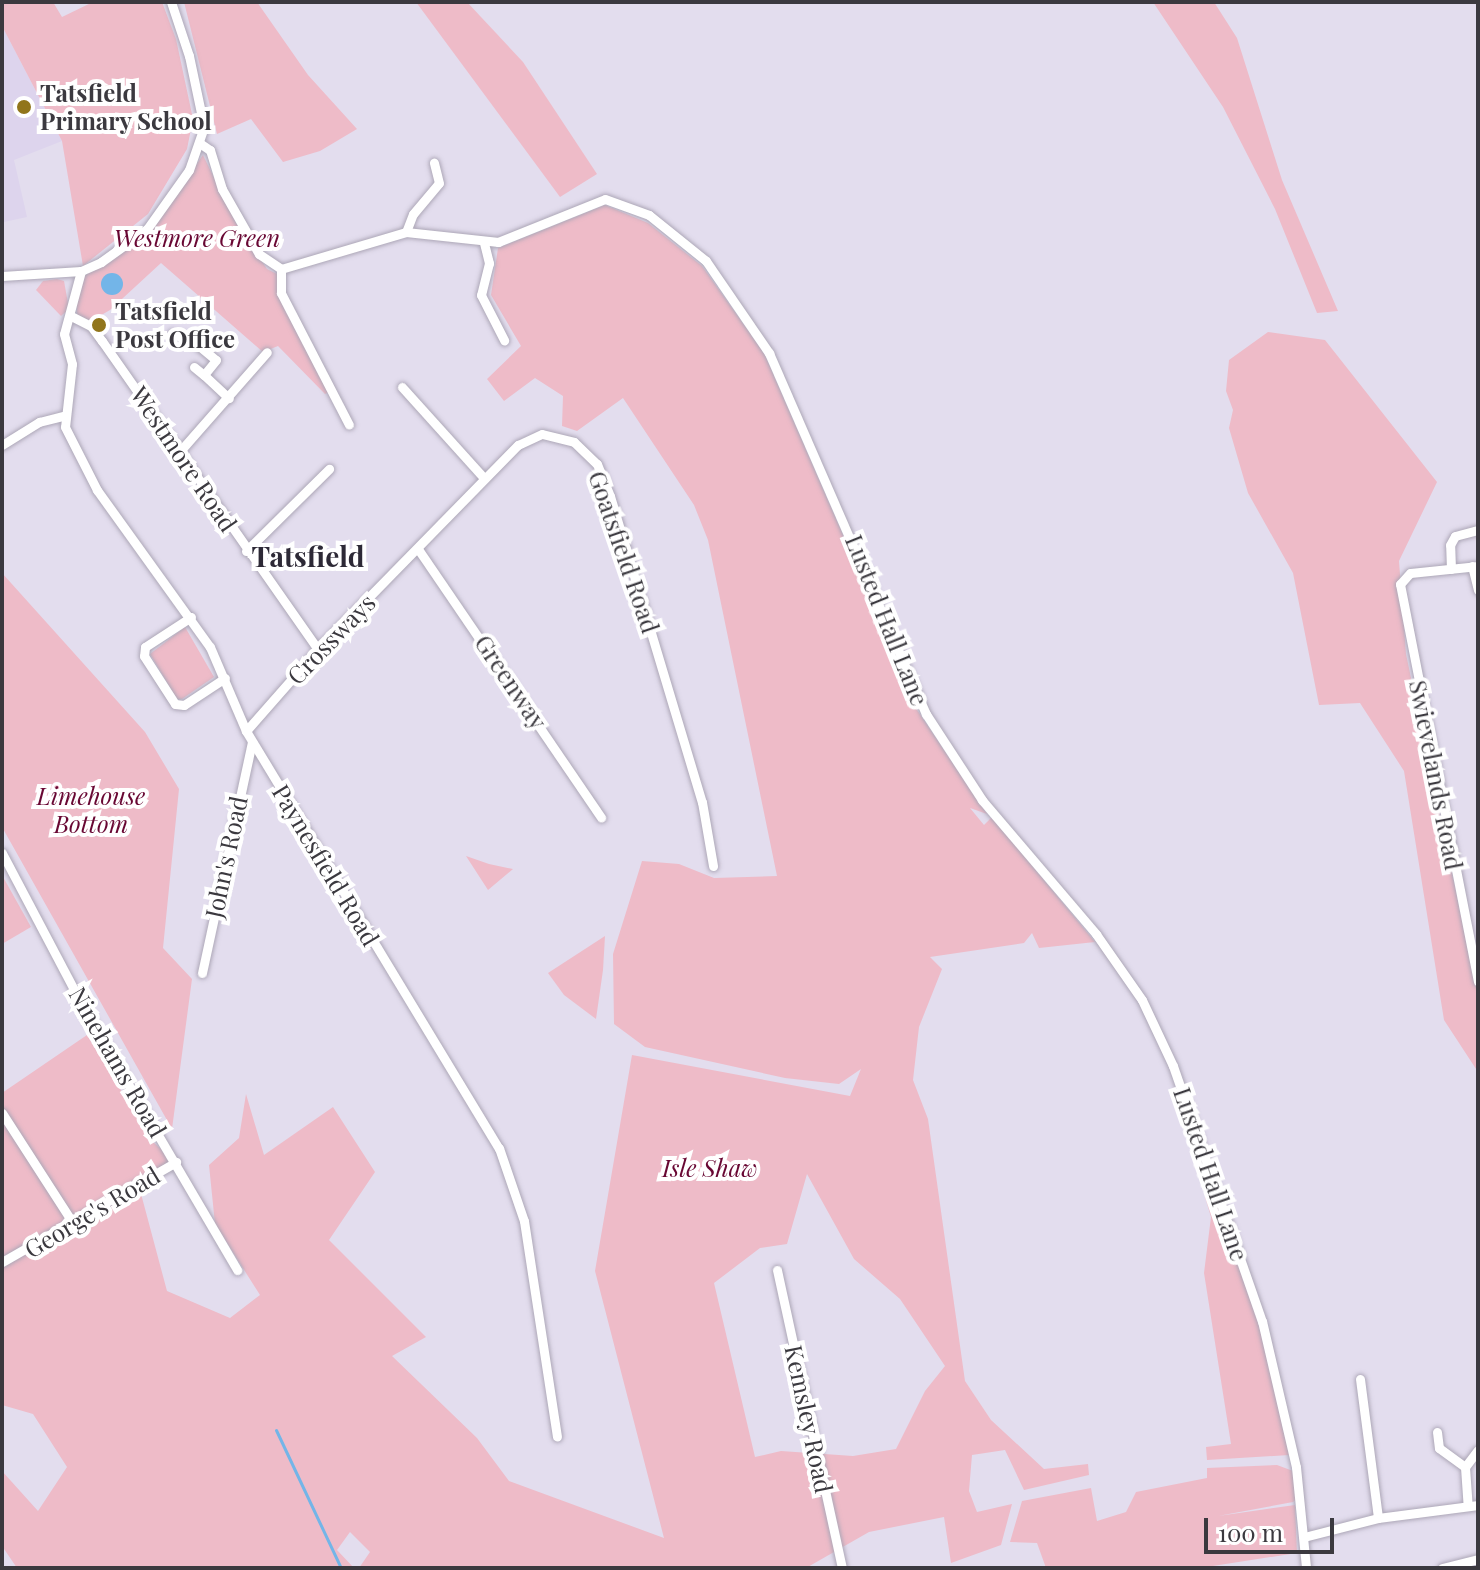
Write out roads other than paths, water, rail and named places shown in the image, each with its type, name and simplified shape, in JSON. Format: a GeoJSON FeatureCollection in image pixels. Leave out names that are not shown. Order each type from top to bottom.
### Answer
{"type":"FeatureCollection","features":[{"type":"Feature","properties":{"kind":"street"},"geometry":{"type":"LineString","coordinates":[[2,276],[25,278],[81,271],[147,229],[201,144],[201,107],[171,2]]}},
{"type":"Feature","properties":{"kind":"street"},"geometry":{"type":"LineString","coordinates":[[201,144],[210,150],[222,189],[259,254],[281,269],[281,293],[349,425]]}},
{"type":"Feature","properties":{"kind":"street"},"geometry":{"type":"LineString","coordinates":[[406,232],[413,214],[439,183],[434,163]]}},
{"type":"Feature","properties":{"kind":"street","name":"Lusted Hall Lane"},"geometry":{"type":"LineString","coordinates":[[281,269],[406,232],[484,243],[605,199],[634,210],[706,261],[769,353],[856,543],[910,686],[982,800],[1096,934],[1142,1000],[1173,1066],[1262,1321],[1296,1467],[1306,1568]]}},
{"type":"Feature","properties":{"kind":"street"},"geometry":{"type":"LineString","coordinates":[[484,243],[489,263],[483,303],[504,340]]}},
{"type":"Feature","properties":{"kind":"street"},"geometry":{"type":"LineString","coordinates":[[2,445],[39,422],[63,416],[72,364],[64,334],[81,271]]}},
{"type":"Feature","properties":{"kind":"street","name":"Westmore Road"},"geometry":{"type":"LineString","coordinates":[[71,316],[91,326],[181,450],[246,551],[318,649]]}},
{"type":"Feature","properties":{"kind":"street"},"geometry":{"type":"LineString","coordinates":[[172,334],[192,340],[216,360],[204,375]]}},
{"type":"Feature","properties":{"kind":"street"},"geometry":{"type":"LineString","coordinates":[[181,450],[267,352]]}},
{"type":"Feature","properties":{"kind":"street"},"geometry":{"type":"LineString","coordinates":[[194,367],[229,398]]}},
{"type":"Feature","properties":{"kind":"street"},"geometry":{"type":"LineString","coordinates":[[402,387],[483,477]]}},
{"type":"Feature","properties":{"kind":"street","name":"Paynesfield Road"},"geometry":{"type":"LineString","coordinates":[[63,416],[97,490],[191,617],[225,678],[252,742],[499,1148],[516,1185],[557,1436]]}},
{"type":"Feature","properties":{"kind":"street","name":"Goatsfield Road"},"geometry":{"type":"LineString","coordinates":[[418,549],[483,477],[518,445],[542,434],[574,442],[597,464],[702,802],[713,866]]}},
{"type":"Feature","properties":{"kind":"street"},"geometry":{"type":"LineString","coordinates":[[246,551],[329,469]]}},
{"type":"Feature","properties":{"kind":"street"},"geometry":{"type":"LineString","coordinates":[[1478,530],[1455,536],[1450,545],[1451,569],[1475,566],[1478,590]]}},
{"type":"Feature","properties":{"kind":"street","name":"Crossways"},"geometry":{"type":"LineString","coordinates":[[246,731],[318,649],[418,549]]}},
{"type":"Feature","properties":{"kind":"street","name":"Greenway"},"geometry":{"type":"LineString","coordinates":[[418,549],[601,817]]}},
{"type":"Feature","properties":{"kind":"street","name":"Swievelands Road"},"geometry":{"type":"LineString","coordinates":[[1451,569],[1410,573],[1400,584],[1400,595],[1478,981]]}},
{"type":"Feature","properties":{"kind":"street"},"geometry":{"type":"LineString","coordinates":[[191,617],[145,647],[144,656],[175,704],[184,705],[225,678]]}},
{"type":"Feature","properties":{"kind":"street","name":"John's Road"},"geometry":{"type":"LineString","coordinates":[[202,973],[252,742]]}},
{"type":"Feature","properties":{"kind":"street","name":"Ninehams Road"},"geometry":{"type":"LineString","coordinates":[[2,853],[87,1014],[237,1270]]}},
{"type":"Feature","properties":{"kind":"street"},"geometry":{"type":"LineString","coordinates":[[2,1113],[73,1223]]}},
{"type":"Feature","properties":{"kind":"street","name":"George's Road"},"geometry":{"type":"LineString","coordinates":[[5,1262],[176,1162]]}},
{"type":"Feature","properties":{"kind":"street","name":"Kemsley Road"},"geometry":{"type":"LineString","coordinates":[[777,1270],[842,1568]]}},
{"type":"Feature","properties":{"kind":"street"},"geometry":{"type":"LineString","coordinates":[[1360,1379],[1378,1518]]}},
{"type":"Feature","properties":{"kind":"street"},"geometry":{"type":"LineString","coordinates":[[1304,1537],[1378,1518],[1473,1505],[1465,1467],[1439,1448],[1437,1432]]}},
{"type":"Feature","properties":{"kind":"street"},"geometry":{"type":"LineString","coordinates":[[1465,1467],[1478,1450]]}},
{"type":"Feature","properties":{"kind":"street"},"geometry":{"type":"LineString","coordinates":[[1442,1568],[1478,1559]]}},
{"type":"Feature","properties":{"kind":"water"},"geometry":{"type":"Polygon","coordinates":[[[112,273],[123,284],[112,295],[101,284],[112,273]]]}},
{"type":"Feature","properties":{"kind":"waterway"},"geometry":{"type":"LineString","coordinates":[[276,1430],[341,1568]]}},
{"type":"Feature","properties":{"kind":"place","name":"Tatsfield Primary School"},"geometry":{"type":"Point","coordinates":[24,107]}},
{"type":"Feature","properties":{"kind":"place","name":"Tatsfield Post Office"},"geometry":{"type":"Point","coordinates":[99,325]}},
{"type":"Feature","properties":{"kind":"district","name":"Tatsfield"},"geometry":{"type":"Point","coordinates":[308,556]}},
{"type":"Feature","properties":{"kind":"park label","name":"Westmore Green"},"geometry":{"type":"Point","coordinates":[197,238]}},
{"type":"Feature","properties":{"kind":"park label","name":"Limehouse Bottom"},"geometry":{"type":"Point","coordinates":[91,810]}},
{"type":"Feature","properties":{"kind":"park label","name":"Isle Shaw"},"geometry":{"type":"Point","coordinates":[710,1168]}}]}
